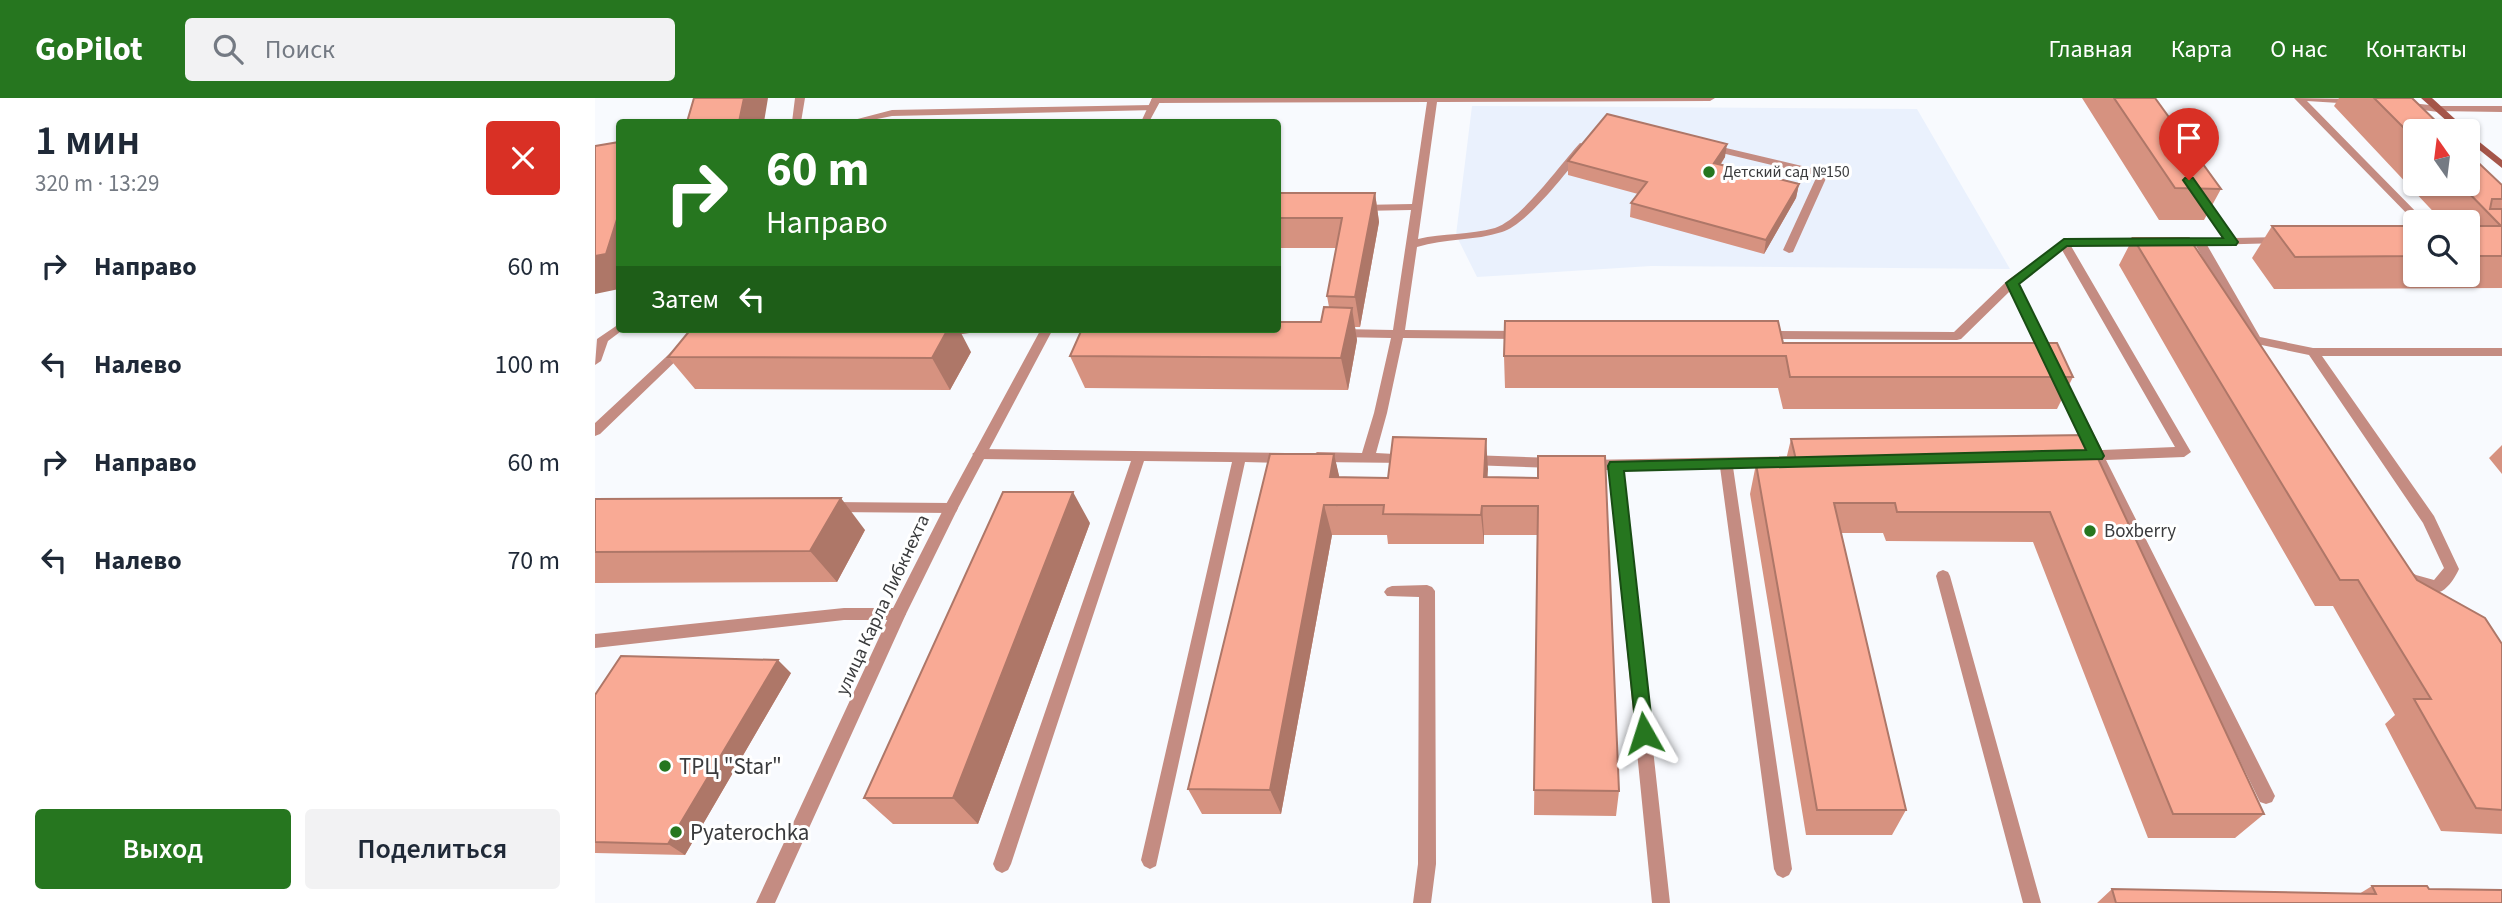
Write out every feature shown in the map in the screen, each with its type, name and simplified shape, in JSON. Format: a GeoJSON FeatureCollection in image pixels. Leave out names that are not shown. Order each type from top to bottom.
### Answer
{"type":"FeatureCollection","features":[{"type":"Feature","properties":{"kind":"street"},"geometry":{"type":"LineString","coordinates":[[797,119],[800,98]]}},
{"type":"Feature","properties":{"kind":"street"},"geometry":{"type":"LineString","coordinates":[[892,113],[894,98]]}},
{"type":"Feature","properties":{"kind":"street"},"geometry":{"type":"LineString","coordinates":[[865,119],[892,113],[1155,102],[1710,98]]}},
{"type":"Feature","properties":{"kind":"street"},"geometry":{"type":"LineString","coordinates":[[2300,98],[2364,101]]}},
{"type":"Feature","properties":{"kind":"street"},"geometry":{"type":"LineString","coordinates":[[2300,98],[2409,210]]}},
{"type":"Feature","properties":{"kind":"street"},"geometry":{"type":"LineString","coordinates":[[2426,98],[2449,119]]}},
{"type":"Feature","properties":{"kind":"street"},"geometry":{"type":"LineString","coordinates":[[1369,456],[1401,334],[1415,207],[1432,101]]}},
{"type":"Feature","properties":{"kind":"street"},"geometry":{"type":"LineString","coordinates":[[1146,119],[1155,102]]}},
{"type":"Feature","properties":{"kind":"street"},"geometry":{"type":"LineString","coordinates":[[2389,103],[2438,109],[2502,109]]}},
{"type":"Feature","properties":{"kind":"street"},"geometry":{"type":"LineString","coordinates":[[1412,245],[1433,237],[1489,232],[1511,225],[1594,133]]}},
{"type":"Feature","properties":{"kind":"street"},"geometry":{"type":"LineString","coordinates":[[1693,144],[1823,174],[1789,250]]}},
{"type":"Feature","properties":{"kind":"street"},"geometry":{"type":"LineString","coordinates":[[2480,146],[2502,165]]}},
{"type":"Feature","properties":{"kind":"street"},"geometry":{"type":"LineString","coordinates":[[2193,187],[2231,242]]}},
{"type":"Feature","properties":{"kind":"street"},"geometry":{"type":"LineString","coordinates":[[1346,208],[1415,207]]}},
{"type":"Feature","properties":{"kind":"street"},"geometry":{"type":"LineString","coordinates":[[1750,335],[1957,336],[2012,283],[2064,243],[2297,240]]}},
{"type":"Feature","properties":{"kind":"street"},"geometry":{"type":"LineString","coordinates":[[2064,243],[2184,452],[2069,456]]}},
{"type":"Feature","properties":{"kind":"street"},"geometry":{"type":"LineString","coordinates":[[2200,243],[2256,345],[2313,352],[2502,352]]}},
{"type":"Feature","properties":{"kind":"street"},"geometry":{"type":"LineString","coordinates":[[2012,283],[2266,796]]}},
{"type":"Feature","properties":{"kind":"street"},"geometry":{"type":"LineString","coordinates":[[595,362],[603,339],[616,330]]}},
{"type":"Feature","properties":{"kind":"street"},"geometry":{"type":"LineString","coordinates":[[595,431],[701,333]]}},
{"type":"Feature","properties":{"kind":"street","name":"улица Карла Либкнехта"},"geometry":{"type":"LineString","coordinates":[[765,903],[898,614],[979,454],[1045,333]]}},
{"type":"Feature","properties":{"kind":"street"},"geometry":{"type":"LineString","coordinates":[[1332,333],[1528,335]]}},
{"type":"Feature","properties":{"kind":"street"},"geometry":{"type":"LineString","coordinates":[[2313,352],[2429,520],[2452,569],[2437,587],[2411,579],[2391,562]]}},
{"type":"Feature","properties":{"kind":"street"},"geometry":{"type":"LineString","coordinates":[[979,454],[1238,459],[1369,456],[1423,458]]}},
{"type":"Feature","properties":{"kind":"street"},"geometry":{"type":"LineString","coordinates":[[1002,864],[1139,456]]}},
{"type":"Feature","properties":{"kind":"street"},"geometry":{"type":"LineString","coordinates":[[1150,860],[1238,459]]}},
{"type":"Feature","properties":{"kind":"street"},"geometry":{"type":"LineString","coordinates":[[1451,459],[1615,466],[1822,461]]}},
{"type":"Feature","properties":{"kind":"street"},"geometry":{"type":"LineString","coordinates":[[1726,463],[1783,869]]}},
{"type":"Feature","properties":{"kind":"street"},"geometry":{"type":"LineString","coordinates":[[1615,466],[1661,903]]}},
{"type":"Feature","properties":{"kind":"street"},"geometry":{"type":"LineString","coordinates":[[819,506],[951,508]]}},
{"type":"Feature","properties":{"kind":"street"},"geometry":{"type":"LineString","coordinates":[[1943,576],[2032,903]]}},
{"type":"Feature","properties":{"kind":"street"},"geometry":{"type":"LineString","coordinates":[[1392,592],[1427,590],[1427,864],[1422,903]]}},
{"type":"Feature","properties":{"kind":"street"},"geometry":{"type":"LineString","coordinates":[[595,640],[844,614],[898,614]]}},
{"type":"Feature","properties":{"kind":"shaded area","name":"Детский сад №150"},"geometry":{"type":"Polygon","coordinates":[[[1472,106],[1917,109],[2010,269],[1651,266],[1477,277],[1456,235],[1472,106]]]}},
{"type":"Feature","properties":{"kind":"building"},"geometry":{"type":"Polygon","coordinates":[[[694,98],[744,98],[740,119],[688,119],[694,98]]]}},
{"type":"Feature","properties":{"kind":"building"},"geometry":{"type":"Polygon","coordinates":[[[2114,98],[2155,98],[2221,189],[2175,188],[2114,98]]]}},
{"type":"Feature","properties":{"kind":"building"},"geometry":{"type":"Polygon","coordinates":[[[2374,98],[2412,98],[2434,119],[2403,119],[2403,127],[2374,98]]]}},
{"type":"Feature","properties":{"kind":"building"},"geometry":{"type":"Polygon","coordinates":[[[1607,114],[1727,144],[1714,163],[1799,184],[1766,240],[1631,203],[1647,182],[1568,161],[1607,114]]]}},
{"type":"Feature","properties":{"kind":"building"},"geometry":{"type":"Polygon","coordinates":[[[616,142],[616,222],[606,254],[595,256],[595,146],[616,142]]]}},
{"type":"Feature","properties":{"kind":"building"},"geometry":{"type":"Polygon","coordinates":[[[2480,164],[2502,185],[2502,199],[2492,199],[2490,209],[2502,209],[2502,256],[2480,256],[2480,226],[2501,226],[2472,196],[2480,196],[2480,164]]]}},
{"type":"Feature","properties":{"kind":"building"},"geometry":{"type":"Polygon","coordinates":[[[1281,193],[1375,193],[1355,297],[1327,296],[1342,218],[1281,218],[1281,193]]]}},
{"type":"Feature","properties":{"kind":"building"},"geometry":{"type":"Polygon","coordinates":[[[2272,226],[2403,226],[2403,256],[2295,257],[2272,226]]]}},
{"type":"Feature","properties":{"kind":"building"},"geometry":{"type":"Polygon","coordinates":[[[2133,238],[2189,238],[2417,580],[2485,618],[2502,644],[2502,810],[2476,808],[2414,699],[2431,699],[2358,580],[2340,580],[2133,238]]]}},
{"type":"Feature","properties":{"kind":"building"},"geometry":{"type":"Polygon","coordinates":[[[1324,307],[1352,308],[1341,358],[1070,356],[1080,333],[1281,333],[1281,322],[1321,322],[1324,307]]]}},
{"type":"Feature","properties":{"kind":"building"},"geometry":{"type":"Polygon","coordinates":[[[1505,321],[1778,321],[1783,343],[2057,343],[2073,377],[1790,377],[1786,356],[1504,356],[1505,321]]]}},
{"type":"Feature","properties":{"kind":"building"},"geometry":{"type":"Polygon","coordinates":[[[688,333],[946,333],[932,358],[668,357],[688,333]]]}},
{"type":"Feature","properties":{"kind":"building"},"geometry":{"type":"Polygon","coordinates":[[[2087,435],[2264,814],[2173,814],[2050,512],[1897,512],[1895,503],[1834,503],[1906,810],[1817,810],[1756,464],[1797,464],[1791,439],[2087,435]]]}},
{"type":"Feature","properties":{"kind":"building"},"geometry":{"type":"Polygon","coordinates":[[[1393,437],[1486,439],[1484,477],[1538,478],[1538,456],[1605,456],[1619,791],[1534,790],[1538,506],[1482,506],[1481,515],[1383,514],[1384,505],[1324,505],[1270,790],[1188,789],[1270,454],[1334,454],[1330,477],[1388,478],[1393,437]]]}},
{"type":"Feature","properties":{"kind":"building"},"geometry":{"type":"Polygon","coordinates":[[[1003,492],[1073,492],[953,798],[864,798],[1003,492]]]}},
{"type":"Feature","properties":{"kind":"building"},"geometry":{"type":"Polygon","coordinates":[[[841,498],[810,551],[595,552],[595,499],[841,498]]]}},
{"type":"Feature","properties":{"kind":"building"},"geometry":{"type":"Polygon","coordinates":[[[621,656],[778,660],[668,844],[595,842],[595,695],[621,656]]]}},
{"type":"Feature","properties":{"kind":"building"},"geometry":{"type":"Polygon","coordinates":[[[2372,886],[2502,890],[2502,903],[2116,903],[2112,889],[2376,894],[2372,886]]]}},
{"type":"Feature","properties":{"kind":"place","name":"Детский сад №150"},"geometry":{"type":"Point","coordinates":[1709,172]}},
{"type":"Feature","properties":{"kind":"place","name":"Boxberry"},"geometry":{"type":"Point","coordinates":[2090,531]}},
{"type":"Feature","properties":{"kind":"place","name":"ТРЦ \"Star\""},"geometry":{"type":"Point","coordinates":[665,766]}},
{"type":"Feature","properties":{"kind":"place","name":"Pyaterochka"},"geometry":{"type":"Point","coordinates":[676,832]}},
{"type":"Feature","properties":{"kind":"route"},"geometry":{"type":"LineString","coordinates":[[1644,733],[1615,466],[2096,456],[2012,283],[2052,249],[2064,243],[2231,242],[2189,180]]}}]}
